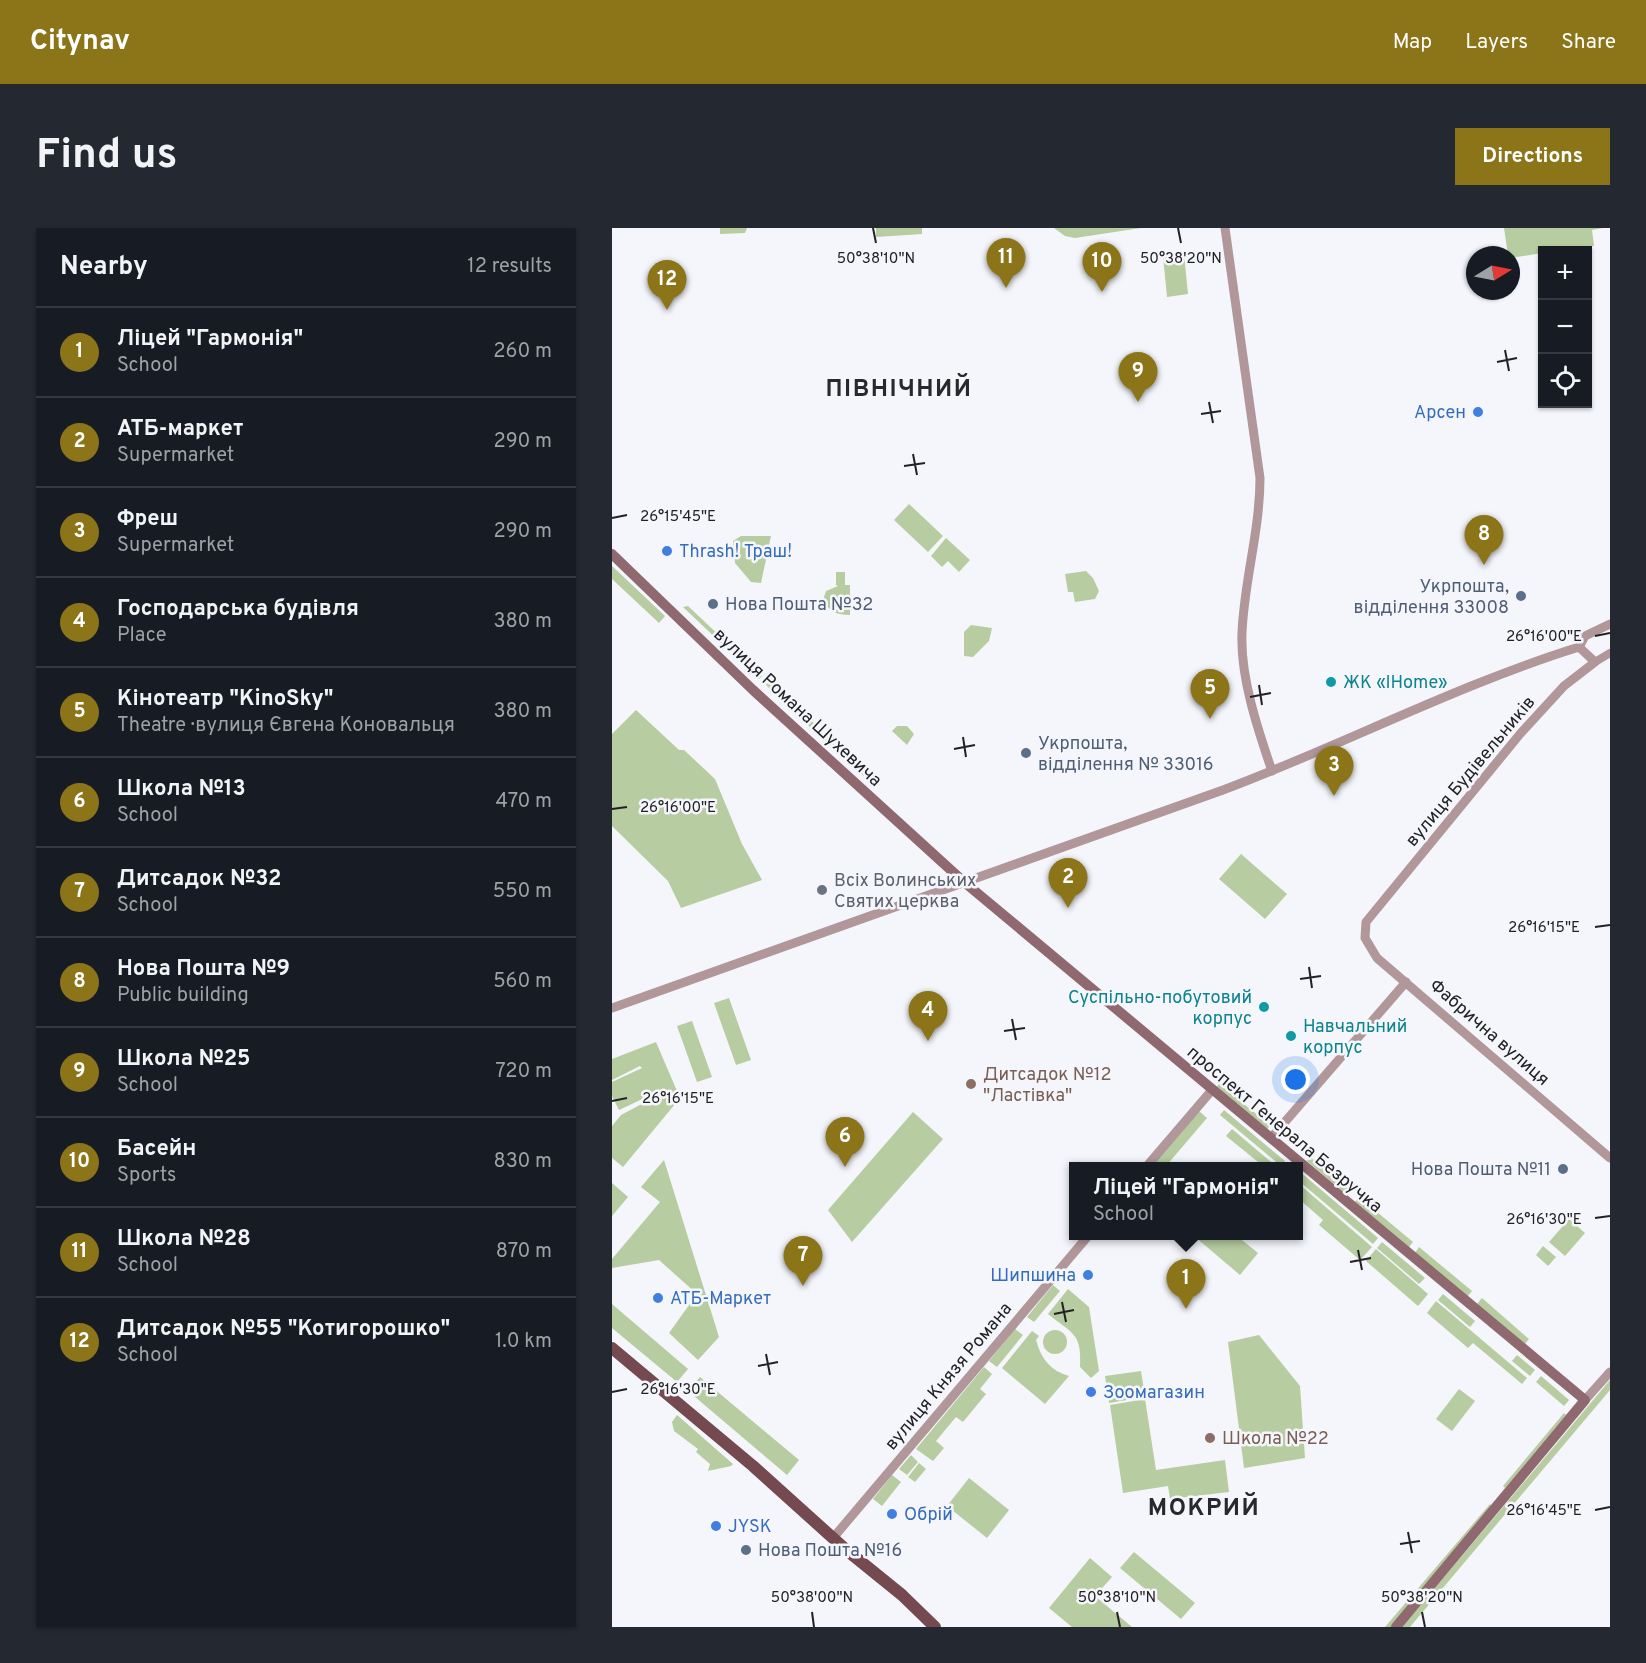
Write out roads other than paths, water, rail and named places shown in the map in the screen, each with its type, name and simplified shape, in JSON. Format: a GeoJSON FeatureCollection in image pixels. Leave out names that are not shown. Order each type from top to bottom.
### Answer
{"type":"FeatureCollection","features":[{"type":"Feature","properties":{"kind":"main road","name":"вулиця Романа Шухевича"},"geometry":{"type":"LineString","coordinates":[[612,554],[753,690],[964,882]]}},
{"type":"Feature","properties":{"kind":"main road","name":"проспект Генерала Безручка"},"geometry":{"type":"LineString","coordinates":[[964,882],[1300,1162]]}},
{"type":"Feature","properties":{"kind":"main road","name":"проспект Генерала Безручка"},"geometry":{"type":"LineString","coordinates":[[1303,1165],[1586,1400]]}},
{"type":"Feature","properties":{"kind":"main road"},"geometry":{"type":"LineString","coordinates":[[612,1348],[753,1466],[833,1538],[902,1595],[935,1627]]}},
{"type":"Feature","properties":{"kind":"main road"},"geometry":{"type":"LineString","coordinates":[[1396,1627],[1586,1400]]}},
{"type":"Feature","properties":{"kind":"street"},"geometry":{"type":"LineString","coordinates":[[1225,228],[1260,478],[1259,514],[1244,610],[1243,658],[1257,724],[1272,771]]}},
{"type":"Feature","properties":{"kind":"street"},"geometry":{"type":"LineString","coordinates":[[612,1008],[1272,771],[1486,679],[1579,648],[1585,636],[1610,624]]}},
{"type":"Feature","properties":{"kind":"street"},"geometry":{"type":"LineString","coordinates":[[1579,648],[1595,662]]}},
{"type":"Feature","properties":{"kind":"street","name":"вулиця Будівельників"},"geometry":{"type":"LineString","coordinates":[[1366,922],[1520,734],[1564,686],[1610,653]]}},
{"type":"Feature","properties":{"kind":"street","name":"Фабрична вулиця"},"geometry":{"type":"LineString","coordinates":[[1366,922],[1365,938],[1377,958],[1610,1158]]}},
{"type":"Feature","properties":{"kind":"street"},"geometry":{"type":"LineString","coordinates":[[1271,1138],[1406,982]]}},
{"type":"Feature","properties":{"kind":"street"},"geometry":{"type":"LineString","coordinates":[[1151,1162],[1212,1090]]}},
{"type":"Feature","properties":{"kind":"street","name":"вулиця Князя Романа"},"geometry":{"type":"LineString","coordinates":[[833,1538],[1085,1240]]}},
{"type":"Feature","properties":{"kind":"street"},"geometry":{"type":"LineString","coordinates":[[1586,1400],[1610,1372]]}},
{"type":"Feature","properties":{"kind":"place","name":"Школа №28"},"geometry":{"type":"Point","coordinates":[1006,288]}},
{"type":"Feature","properties":{"kind":"place","name":"Басейн"},"geometry":{"type":"Point","coordinates":[1102,292]}},
{"type":"Feature","properties":{"kind":"place","name":"Дитсадок №55 \"Котигорошко\""},"geometry":{"type":"Point","coordinates":[667,310]}},
{"type":"Feature","properties":{"kind":"place","name":"Школа №25"},"geometry":{"type":"Point","coordinates":[1138,402]}},
{"type":"Feature","properties":{"kind":"place","name":"Арсен"},"geometry":{"type":"Point","coordinates":[1478,412]}},
{"type":"Feature","properties":{"kind":"place","name":"Thrash! Траш!"},"geometry":{"type":"Point","coordinates":[667,551]}},
{"type":"Feature","properties":{"kind":"place","name":"Нова Пошта №9"},"geometry":{"type":"Point","coordinates":[1484,565]}},
{"type":"Feature","properties":{"kind":"place","name":"Укрпошта, відділення 33008"},"geometry":{"type":"Point","coordinates":[1521,596]}},
{"type":"Feature","properties":{"kind":"place","name":"Нова Пошта №32"},"geometry":{"type":"Point","coordinates":[713,604]}},
{"type":"Feature","properties":{"kind":"place","name":"ЖК «IHome»"},"geometry":{"type":"Point","coordinates":[1331,682]}},
{"type":"Feature","properties":{"kind":"place","name":"Кінотеатр \"KinoSky\""},"geometry":{"type":"Point","coordinates":[1210,719]}},
{"type":"Feature","properties":{"kind":"place","name":"Укрпошта, відділення № 33016"},"geometry":{"type":"Point","coordinates":[1026,753]}},
{"type":"Feature","properties":{"kind":"place","name":"Фреш"},"geometry":{"type":"Point","coordinates":[1334,796]}},
{"type":"Feature","properties":{"kind":"place","name":"Всіх Волинських Святих церква"},"geometry":{"type":"Point","coordinates":[822,890]}},
{"type":"Feature","properties":{"kind":"place","name":"АТБ-маркет"},"geometry":{"type":"Point","coordinates":[1068,908]}},
{"type":"Feature","properties":{"kind":"place","name":"Суспільно-побутовий корпус"},"geometry":{"type":"Point","coordinates":[1264,1007]}},
{"type":"Feature","properties":{"kind":"place","name":"Навчальний корпус"},"geometry":{"type":"Point","coordinates":[1291,1036]}},
{"type":"Feature","properties":{"kind":"place","name":"Господарська будівля"},"geometry":{"type":"Point","coordinates":[928,1041]}},
{"type":"Feature","properties":{"kind":"place","name":"Дитсадок №12 \"Ластівка\""},"geometry":{"type":"Point","coordinates":[971,1084]}},
{"type":"Feature","properties":{"kind":"place","name":"Школа №13"},"geometry":{"type":"Point","coordinates":[845,1167]}},
{"type":"Feature","properties":{"kind":"place","name":"Нова Пошта №11"},"geometry":{"type":"Point","coordinates":[1563,1169]}},
{"type":"Feature","properties":{"kind":"place","name":"Шипшина"},"geometry":{"type":"Point","coordinates":[1088,1275]}},
{"type":"Feature","properties":{"kind":"place","name":"Дитсадок №32"},"geometry":{"type":"Point","coordinates":[803,1286]}},
{"type":"Feature","properties":{"kind":"place","name":"АТБ-Маркет"},"geometry":{"type":"Point","coordinates":[658,1298]}},
{"type":"Feature","properties":{"kind":"place","name":"Ліцей \"Гармонія\""},"geometry":{"type":"Point","coordinates":[1186,1309]}},
{"type":"Feature","properties":{"kind":"place","name":"Зоомагазин"},"geometry":{"type":"Point","coordinates":[1091,1392]}},
{"type":"Feature","properties":{"kind":"place","name":"Школа №22"},"geometry":{"type":"Point","coordinates":[1210,1438]}},
{"type":"Feature","properties":{"kind":"place","name":"Обрій"},"geometry":{"type":"Point","coordinates":[892,1514]}},
{"type":"Feature","properties":{"kind":"place","name":"JYSK"},"geometry":{"type":"Point","coordinates":[716,1526]}},
{"type":"Feature","properties":{"kind":"place","name":"Нова Пошта №16"},"geometry":{"type":"Point","coordinates":[746,1550]}},
{"type":"Feature","properties":{"kind":"district","name":"ПІВНІЧНИЙ"},"geometry":{"type":"Point","coordinates":[899,388]}},
{"type":"Feature","properties":{"kind":"district","name":"МОКРИЙ"},"geometry":{"type":"Point","coordinates":[1204,1507]}}]}
